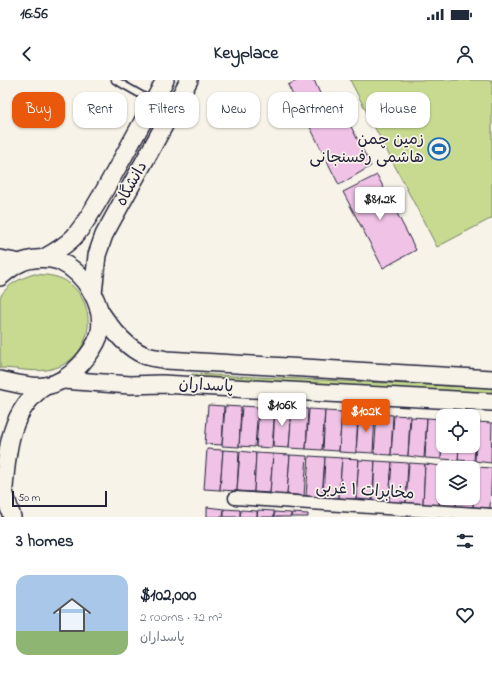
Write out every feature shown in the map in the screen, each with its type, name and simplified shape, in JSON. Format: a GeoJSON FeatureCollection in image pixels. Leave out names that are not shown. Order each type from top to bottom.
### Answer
{"type":"FeatureCollection","features":[{"type":"Feature","properties":{"kind":"main road","name":"دانشگاه"},"geometry":{"type":"LineString","coordinates":[[159,92],[165,80]]}},
{"type":"Feature","properties":{"kind":"main road","name":"دانشگاه"},"geometry":{"type":"LineString","coordinates":[[93,294],[97,255],[104,235],[136,175],[173,112],[189,80]]}},
{"type":"Feature","properties":{"kind":"main road","name":"دانشگاه"},"geometry":{"type":"LineString","coordinates":[[44,258],[65,244],[82,226],[100,198],[139,128]]}},
{"type":"Feature","properties":{"kind":"main road"},"geometry":{"type":"LineString","coordinates":[[0,276],[20,263],[44,258],[58,261],[82,278],[93,294],[99,310],[100,321],[99,335],[95,346],[88,356],[78,368],[63,380],[45,386],[35,393],[26,403],[16,422],[12,432],[2,484],[12,517]]}},
{"type":"Feature","properties":{"kind":"main road"},"geometry":{"type":"LineString","coordinates":[[0,259],[20,263]]}},
{"type":"Feature","properties":{"kind":"main road","name":"پاسداران"},"geometry":{"type":"LineString","coordinates":[[99,310],[110,326],[133,348],[144,355],[166,360],[492,379]]}},
{"type":"Feature","properties":{"kind":"main road"},"geometry":{"type":"LineString","coordinates":[[0,380],[29,386],[45,386]]}},
{"type":"Feature","properties":{"kind":"main road","name":"پاسداران"},"geometry":{"type":"LineString","coordinates":[[63,380],[492,402]]}},
{"type":"Feature","properties":{"kind":"street","name":"مخابرات ۱ غربی"},"geometry":{"type":"LineString","coordinates":[[235,498],[405,513],[492,515]]}},
{"type":"Feature","properties":{"kind":"lane"},"geometry":{"type":"LineString","coordinates":[[114,80],[136,92]]}},
{"type":"Feature","properties":{"kind":"green space","name":"زمین چمن هاشمی رفسنجانی"},"geometry":{"type":"Polygon","coordinates":[[[350,80],[492,80],[492,218],[437,247],[375,128],[430,128],[430,92],[366,92],[366,111],[358,95],[358,92],[356,92],[350,80]]]}},
{"type":"Feature","properties":{"kind":"green space"},"geometry":{"type":"Polygon","coordinates":[[[34,274],[50,276],[66,281],[77,291],[84,302],[88,315],[88,328],[85,341],[78,352],[68,362],[55,368],[35,371],[0,368],[0,297],[3,292],[14,282],[34,274]]]}},
{"type":"Feature","properties":{"kind":"green space"},"geometry":{"type":"Polygon","coordinates":[[[192,374],[492,388],[492,399],[192,383],[192,374]]]}},
{"type":"Feature","properties":{"kind":"building"},"geometry":{"type":"Polygon","coordinates":[[[298,80],[314,80],[319,92],[291,92],[288,85],[298,80]]]}},
{"type":"Feature","properties":{"kind":"building"},"geometry":{"type":"Polygon","coordinates":[[[310,128],[352,128],[371,166],[339,185],[310,128]]]}},
{"type":"Feature","properties":{"kind":"building"},"geometry":{"type":"Polygon","coordinates":[[[377,175],[416,250],[383,268],[343,192],[377,175]]]}},
{"type":"Feature","properties":{"kind":"building"},"geometry":{"type":"Polygon","coordinates":[[[208,405],[224,406],[222,445],[205,444],[208,405]]]}},
{"type":"Feature","properties":{"kind":"building"},"geometry":{"type":"Polygon","coordinates":[[[225,406],[241,407],[239,447],[222,446],[225,406]]]}},
{"type":"Feature","properties":{"kind":"building"},"geometry":{"type":"Polygon","coordinates":[[[242,406],[258,407],[255,447],[239,446],[242,406]]]}},
{"type":"Feature","properties":{"kind":"building"},"geometry":{"type":"Polygon","coordinates":[[[259,407],[275,408],[272,448],[256,447],[259,407]]]}},
{"type":"Feature","properties":{"kind":"building"},"geometry":{"type":"Polygon","coordinates":[[[275,407],[292,408],[289,448],[273,447],[275,407]]]}},
{"type":"Feature","properties":{"kind":"building"},"geometry":{"type":"Polygon","coordinates":[[[292,408],[308,409],[306,449],[289,448],[292,408]]]}},
{"type":"Feature","properties":{"kind":"building"},"geometry":{"type":"Polygon","coordinates":[[[309,409],[325,410],[322,450],[306,449],[309,409]]]}},
{"type":"Feature","properties":{"kind":"building"},"geometry":{"type":"Polygon","coordinates":[[[325,411],[342,412],[339,451],[323,450],[325,411]]]}},
{"type":"Feature","properties":{"kind":"building"},"geometry":{"type":"Polygon","coordinates":[[[342,412],[358,413],[356,453],[339,452],[342,412]]]}},
{"type":"Feature","properties":{"kind":"building"},"geometry":{"type":"Polygon","coordinates":[[[359,413],[375,414],[373,453],[356,452],[359,413]]]}},
{"type":"Feature","properties":{"kind":"building"},"geometry":{"type":"Polygon","coordinates":[[[377,414],[393,415],[391,455],[374,454],[377,414]]]}},
{"type":"Feature","properties":{"kind":"building"},"geometry":{"type":"Polygon","coordinates":[[[394,415],[410,416],[408,456],[391,455],[394,415]]]}},
{"type":"Feature","properties":{"kind":"building"},"geometry":{"type":"Polygon","coordinates":[[[411,417],[427,418],[424,458],[408,456],[411,417]]]}},
{"type":"Feature","properties":{"kind":"building"},"geometry":{"type":"Polygon","coordinates":[[[427,418],[436,419],[436,453],[441,453],[441,459],[425,458],[427,418]]]}},
{"type":"Feature","properties":{"kind":"building"},"geometry":{"type":"Polygon","coordinates":[[[480,422],[492,423],[491,463],[475,461],[475,453],[480,453],[480,422]]]}},
{"type":"Feature","properties":{"kind":"building"},"geometry":{"type":"Polygon","coordinates":[[[207,449],[223,450],[220,490],[204,489],[207,449]]]}},
{"type":"Feature","properties":{"kind":"building"},"geometry":{"type":"Polygon","coordinates":[[[223,450],[239,451],[237,491],[220,490],[223,450]]]}},
{"type":"Feature","properties":{"kind":"building"},"geometry":{"type":"Polygon","coordinates":[[[240,451],[256,453],[254,492],[237,491],[240,451]]]}},
{"type":"Feature","properties":{"kind":"building"},"geometry":{"type":"Polygon","coordinates":[[[256,453],[273,454],[270,493],[254,492],[256,453]]]}},
{"type":"Feature","properties":{"kind":"building"},"geometry":{"type":"Polygon","coordinates":[[[442,453],[458,453],[458,460],[441,459],[442,453]]]}},
{"type":"Feature","properties":{"kind":"building"},"geometry":{"type":"Polygon","coordinates":[[[458,453],[475,453],[474,461],[458,460],[458,453]]]}},
{"type":"Feature","properties":{"kind":"building"},"geometry":{"type":"Polygon","coordinates":[[[273,454],[290,455],[287,495],[270,494],[273,454]]]}},
{"type":"Feature","properties":{"kind":"building"},"geometry":{"type":"Polygon","coordinates":[[[290,455],[307,456],[304,496],[287,494],[290,455]]]}},
{"type":"Feature","properties":{"kind":"building"},"geometry":{"type":"Polygon","coordinates":[[[309,456],[325,457],[322,497],[306,496],[309,456]]]}},
{"type":"Feature","properties":{"kind":"building"},"geometry":{"type":"Polygon","coordinates":[[[325,457],[342,458],[339,498],[323,497],[325,457]]]}},
{"type":"Feature","properties":{"kind":"building"},"geometry":{"type":"Polygon","coordinates":[[[342,458],[359,459],[356,499],[339,498],[342,458]]]}},
{"type":"Feature","properties":{"kind":"building"},"geometry":{"type":"Polygon","coordinates":[[[359,460],[375,461],[372,501],[356,499],[359,460]]]}},
{"type":"Feature","properties":{"kind":"building"},"geometry":{"type":"Polygon","coordinates":[[[375,461],[392,462],[389,502],[373,501],[375,461]]]}},
{"type":"Feature","properties":{"kind":"building"},"geometry":{"type":"Polygon","coordinates":[[[392,462],[408,463],[406,503],[389,502],[392,462]]]}},
{"type":"Feature","properties":{"kind":"building"},"geometry":{"type":"Polygon","coordinates":[[[409,463],[425,464],[423,504],[406,503],[409,463]]]}},
{"type":"Feature","properties":{"kind":"building"},"geometry":{"type":"Polygon","coordinates":[[[425,464],[436,465],[436,505],[423,504],[425,464]]]}},
{"type":"Feature","properties":{"kind":"building"},"geometry":{"type":"Polygon","coordinates":[[[480,467],[492,468],[490,508],[473,507],[473,505],[480,505],[480,467]]]}},
{"type":"Feature","properties":{"kind":"building"},"geometry":{"type":"Polygon","coordinates":[[[456,505],[473,505],[473,507],[456,505]]]}},
{"type":"Feature","properties":{"kind":"building"},"geometry":{"type":"Polygon","coordinates":[[[207,507],[224,509],[223,517],[207,517],[207,507]]]}},
{"type":"Feature","properties":{"kind":"building"},"geometry":{"type":"Polygon","coordinates":[[[224,509],[240,510],[240,517],[224,517],[224,509]]]}},
{"type":"Feature","properties":{"kind":"building"},"geometry":{"type":"Polygon","coordinates":[[[241,510],[257,511],[257,517],[240,517],[241,510]]]}},
{"type":"Feature","properties":{"kind":"building"},"geometry":{"type":"Polygon","coordinates":[[[258,510],[274,511],[274,517],[257,517],[258,510]]]}},
{"type":"Feature","properties":{"kind":"building"},"geometry":{"type":"Polygon","coordinates":[[[275,512],[291,513],[291,517],[274,517],[275,512]]]}},
{"type":"Feature","properties":{"kind":"building"},"geometry":{"type":"Polygon","coordinates":[[[292,513],[308,514],[308,517],[291,517],[292,513]]]}},
{"type":"Feature","properties":{"kind":"place","name":"زمین چمن هاشمی رفسنجانی"},"geometry":{"type":"Point","coordinates":[439,149]}}]}
